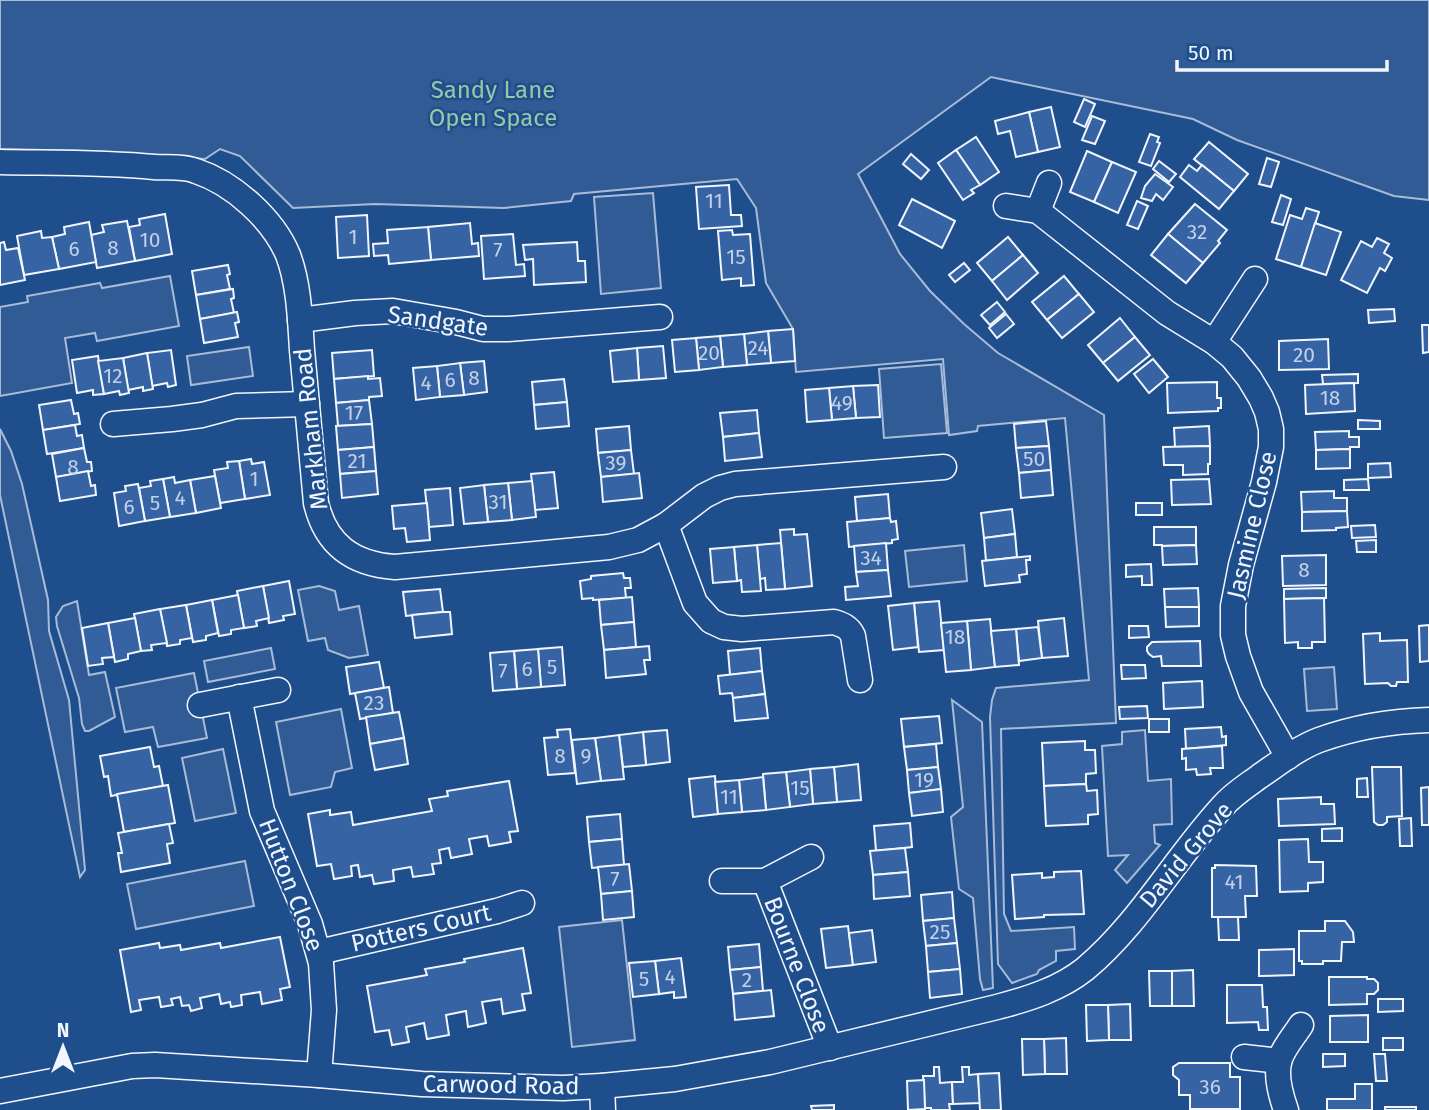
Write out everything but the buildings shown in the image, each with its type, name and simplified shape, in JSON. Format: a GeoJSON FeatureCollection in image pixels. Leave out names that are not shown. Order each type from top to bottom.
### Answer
{"type":"FeatureCollection","features":[{"type":"Feature","properties":{"kind":"street","name":"Markham Road"},"geometry":{"type":"LineString","coordinates":[[0,162],[140,165],[195,170],[244,198],[271,226],[287,253],[293,272],[319,517],[338,545],[354,557],[376,566],[396,567],[597,549],[638,540],[667,525],[704,496],[736,484],[944,467]]}},
{"type":"Feature","properties":{"kind":"street"},"geometry":{"type":"LineString","coordinates":[[1038,211],[1049,183]]}},
{"type":"Feature","properties":{"kind":"street","name":"Jasmine Close"},"geometry":{"type":"LineString","coordinates":[[1006,206],[1038,211],[1167,313],[1214,342],[1232,357],[1249,378],[1267,412],[1271,447],[1265,482],[1241,565],[1233,606],[1233,635],[1251,692],[1288,757]]}},
{"type":"Feature","properties":{"kind":"street"},"geometry":{"type":"LineString","coordinates":[[1214,342],[1255,279]]}},
{"type":"Feature","properties":{"kind":"street","name":"Sandgate"},"geometry":{"type":"LineString","coordinates":[[300,320],[393,311],[483,329],[508,329],[660,317]]}},
{"type":"Feature","properties":{"kind":"street"},"geometry":{"type":"LineString","coordinates":[[113,424],[202,415],[236,406],[307,404]]}},
{"type":"Feature","properties":{"kind":"street"},"geometry":{"type":"LineString","coordinates":[[667,525],[695,603],[711,621],[724,627],[742,629],[834,622],[843,625],[853,636],[860,680]]}},
{"type":"Feature","properties":{"kind":"street"},"geometry":{"type":"LineString","coordinates":[[200,705],[278,690]]}},
{"type":"Feature","properties":{"kind":"street","name":"Hutton Close"},"geometry":{"type":"LineString","coordinates":[[239,697],[262,811],[310,924],[319,952],[324,1010],[319,1075]]}},
{"type":"Feature","properties":{"kind":"street","name":"David Grove"},"geometry":{"type":"LineString","coordinates":[[998,1007],[1026,1000],[1084,970],[1119,935],[1224,804],[1288,757],[1317,741],[1358,728],[1429,720]]}},
{"type":"Feature","properties":{"kind":"street","name":"Bourne Close"},"geometry":{"type":"LineString","coordinates":[[722,881],[765,881],[811,857]]}},
{"type":"Feature","properties":{"kind":"street","name":"Bourne Close"},"geometry":{"type":"LineString","coordinates":[[765,881],[830,1048]]}},
{"type":"Feature","properties":{"kind":"street","name":"Potters Court"},"geometry":{"type":"LineString","coordinates":[[319,952],[522,903]]}},
{"type":"Feature","properties":{"kind":"street","name":"Carwood Road"},"geometry":{"type":"LineString","coordinates":[[0,1091],[132,1066],[199,1067],[422,1084],[563,1088],[602,1098],[675,1079],[770,1062],[998,1007]]}},
{"type":"Feature","properties":{"kind":"street"},"geometry":{"type":"LineString","coordinates":[[1286,1110],[1279,1077],[1279,1061],[1301,1025]]}},
{"type":"Feature","properties":{"kind":"street"},"geometry":{"type":"LineString","coordinates":[[1244,1057],[1279,1061]]}},
{"type":"Feature","properties":{"kind":"shaded area","name":"Sandy Lane Open Space"},"geometry":{"type":"Polygon","coordinates":[[[0,0],[1429,0],[1429,200],[1394,196],[1237,140],[1193,119],[991,77],[858,174],[900,254],[930,291],[998,353],[1104,415],[1116,723],[1001,729],[1004,914],[1011,931],[1074,927],[1075,949],[1056,951],[1056,961],[1039,970],[1037,974],[1012,983],[998,964],[990,717],[992,700],[996,688],[1089,680],[1065,418],[978,426],[977,431],[949,435],[943,359],[796,372],[793,329],[766,283],[756,208],[737,179],[574,194],[571,201],[504,208],[375,204],[293,208],[240,156],[220,149],[205,159],[91,151],[0,149],[0,0]]]}},
{"type":"Feature","properties":{"kind":"shaded area"},"geometry":{"type":"Polygon","coordinates":[[[653,193],[661,288],[601,294],[594,197],[653,193]]]}},
{"type":"Feature","properties":{"kind":"shaded area"},"geometry":{"type":"Polygon","coordinates":[[[170,276],[179,326],[97,341],[95,333],[65,338],[72,383],[0,396],[0,307],[28,302],[27,296],[100,283],[102,288],[170,276]]]}},
{"type":"Feature","properties":{"kind":"shaded area"},"geometry":{"type":"Polygon","coordinates":[[[249,347],[253,376],[191,385],[187,356],[249,347]]]}},
{"type":"Feature","properties":{"kind":"shaded area"},"geometry":{"type":"Polygon","coordinates":[[[941,364],[947,433],[884,438],[879,369],[941,364]]]}},
{"type":"Feature","properties":{"kind":"shaded area"},"geometry":{"type":"Polygon","coordinates":[[[0,429],[22,484],[48,600],[49,631],[69,700],[85,870],[80,877],[0,495],[0,429]]]}},
{"type":"Feature","properties":{"kind":"shaded area"},"geometry":{"type":"Polygon","coordinates":[[[964,545],[967,581],[909,587],[905,551],[964,545]]]}},
{"type":"Feature","properties":{"kind":"shaded area"},"geometry":{"type":"Polygon","coordinates":[[[319,586],[335,591],[339,610],[359,606],[368,655],[349,658],[328,650],[325,638],[308,641],[298,590],[319,586]]]}},
{"type":"Feature","properties":{"kind":"shaded area"},"geometry":{"type":"Polygon","coordinates":[[[77,601],[89,675],[105,672],[115,717],[89,731],[85,731],[82,724],[79,698],[56,617],[63,606],[77,601]]]}},
{"type":"Feature","properties":{"kind":"shaded area"},"geometry":{"type":"Polygon","coordinates":[[[271,648],[275,669],[208,682],[204,661],[271,648]]]}},
{"type":"Feature","properties":{"kind":"shaded area"},"geometry":{"type":"Polygon","coordinates":[[[1334,667],[1337,709],[1307,711],[1304,669],[1334,667]]]}},
{"type":"Feature","properties":{"kind":"shaded area"},"geometry":{"type":"Polygon","coordinates":[[[194,673],[207,738],[158,747],[153,727],[125,732],[116,688],[194,673]]]}},
{"type":"Feature","properties":{"kind":"shaded area"},"geometry":{"type":"Polygon","coordinates":[[[952,700],[982,722],[993,988],[983,990],[973,898],[959,889],[951,817],[963,807],[952,700]]]}},
{"type":"Feature","properties":{"kind":"shaded area"},"geometry":{"type":"Polygon","coordinates":[[[341,709],[352,768],[335,772],[331,787],[290,795],[276,722],[341,709]]]}},
{"type":"Feature","properties":{"kind":"shaded area"},"geometry":{"type":"Polygon","coordinates":[[[1145,730],[1148,781],[1171,779],[1172,824],[1154,825],[1155,843],[1160,845],[1127,883],[1115,870],[1128,855],[1108,856],[1102,746],[1122,744],[1122,732],[1145,730]]]}},
{"type":"Feature","properties":{"kind":"shaded area"},"geometry":{"type":"Polygon","coordinates":[[[223,749],[236,813],[195,821],[182,758],[223,749]]]}},
{"type":"Feature","properties":{"kind":"shaded area"},"geometry":{"type":"Polygon","coordinates":[[[245,861],[254,906],[136,929],[127,884],[245,861]]]}},
{"type":"Feature","properties":{"kind":"shaded area"},"geometry":{"type":"Polygon","coordinates":[[[622,920],[635,1040],[572,1047],[559,927],[622,920]]]}}]}
